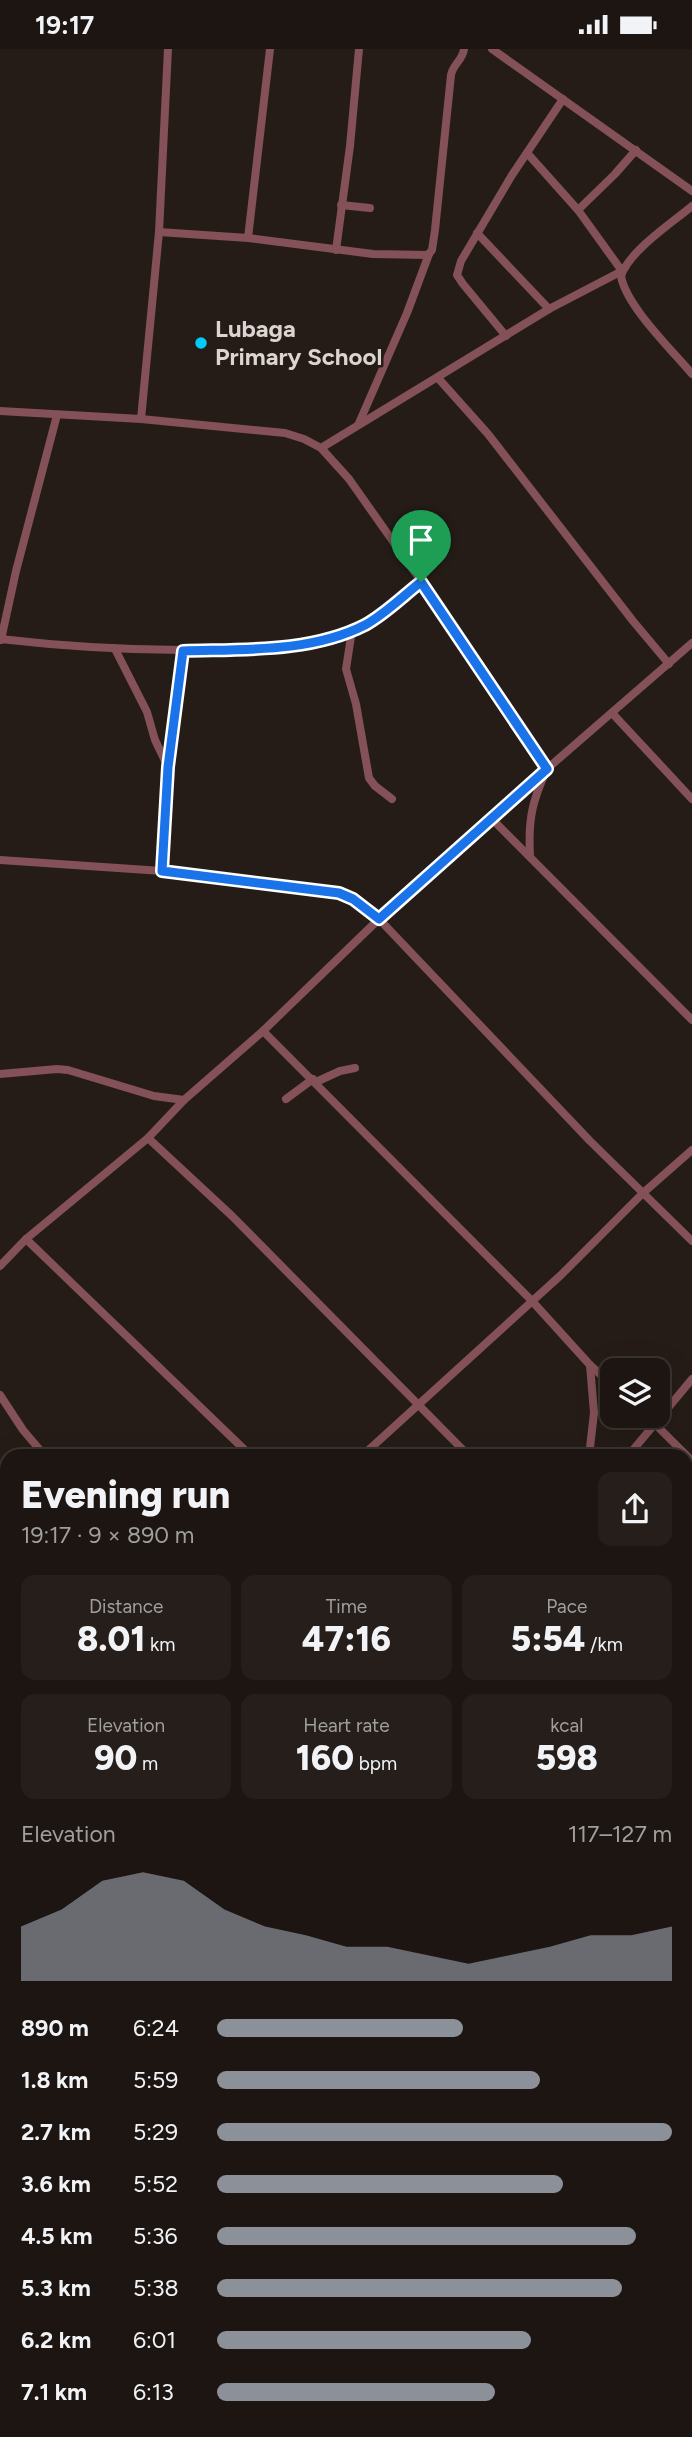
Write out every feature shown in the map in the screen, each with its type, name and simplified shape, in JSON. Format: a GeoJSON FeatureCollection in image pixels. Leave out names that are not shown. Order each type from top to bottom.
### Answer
{"type":"FeatureCollection","features":[{"type":"Feature","properties":{"kind":"street"},"geometry":{"type":"LineString","coordinates":[[141,419],[159,232],[168,49]]}},
{"type":"Feature","properties":{"kind":"street"},"geometry":{"type":"LineString","coordinates":[[248,238],[270,49]]}},
{"type":"Feature","properties":{"kind":"street"},"geometry":{"type":"LineString","coordinates":[[336,250],[359,49]]}},
{"type":"Feature","properties":{"kind":"street"},"geometry":{"type":"LineString","coordinates":[[359,423],[407,313],[429,254],[435,230],[451,75],[464,49]]}},
{"type":"Feature","properties":{"kind":"street"},"geometry":{"type":"LineString","coordinates":[[492,49],[690,186]]}},
{"type":"Feature","properties":{"kind":"street"},"geometry":{"type":"LineString","coordinates":[[506,336],[457,275],[461,261],[477,233],[564,99]]}},
{"type":"Feature","properties":{"kind":"street"},"geometry":{"type":"LineString","coordinates":[[578,210],[636,150]]}},
{"type":"Feature","properties":{"kind":"street"},"geometry":{"type":"LineString","coordinates":[[528,154],[578,210],[622,271],[623,283],[633,302],[653,330],[692,374]]}},
{"type":"Feature","properties":{"kind":"street"},"geometry":{"type":"LineString","coordinates":[[341,205],[370,208]]}},
{"type":"Feature","properties":{"kind":"street"},"geometry":{"type":"LineString","coordinates":[[321,448],[549,309],[622,271],[644,247],[692,206]]}},
{"type":"Feature","properties":{"kind":"street"},"geometry":{"type":"LineString","coordinates":[[159,232],[248,238],[336,250],[398,255],[429,254]]}},
{"type":"Feature","properties":{"kind":"street"},"geometry":{"type":"LineString","coordinates":[[477,233],[549,309]]}},
{"type":"Feature","properties":{"kind":"street"},"geometry":{"type":"LineString","coordinates":[[438,378],[488,434],[633,621],[670,664]]}},
{"type":"Feature","properties":{"kind":"street"},"geometry":{"type":"LineString","coordinates":[[0,411],[141,419],[285,433],[321,448],[349,479],[547,769]]}},
{"type":"Feature","properties":{"kind":"street"},"geometry":{"type":"LineString","coordinates":[[57,415],[16,571],[1,640],[115,649],[183,651],[281,647],[320,640],[352,630],[374,619],[421,582]]}},
{"type":"Feature","properties":{"kind":"street"},"geometry":{"type":"LineString","coordinates":[[352,630],[346,669],[356,704],[369,778],[392,799]]}},
{"type":"Feature","properties":{"kind":"street"},"geometry":{"type":"LineString","coordinates":[[1,1264],[26,1239],[148,1137],[184,1100],[263,1031],[379,919],[491,818],[692,643]]}},
{"type":"Feature","properties":{"kind":"street"},"geometry":{"type":"LineString","coordinates":[[115,649],[147,712],[155,740],[168,767]]}},
{"type":"Feature","properties":{"kind":"street"},"geometry":{"type":"LineString","coordinates":[[162,871],[168,767],[183,651]]}},
{"type":"Feature","properties":{"kind":"street"},"geometry":{"type":"LineString","coordinates":[[612,713],[692,799]]}},
{"type":"Feature","properties":{"kind":"street"},"geometry":{"type":"LineString","coordinates":[[530,856],[530,815],[547,769]]}},
{"type":"Feature","properties":{"kind":"street"},"geometry":{"type":"LineString","coordinates":[[491,818],[692,1020]]}},
{"type":"Feature","properties":{"kind":"street"},"geometry":{"type":"LineString","coordinates":[[0,860],[162,871],[339,893],[353,899],[379,919],[590,1141],[692,1241]]}},
{"type":"Feature","properties":{"kind":"street"},"geometry":{"type":"LineString","coordinates":[[263,1031],[532,1301],[600,1374]]}},
{"type":"Feature","properties":{"kind":"street"},"geometry":{"type":"LineString","coordinates":[[286,1099],[315,1081],[355,1068]]}},
{"type":"Feature","properties":{"kind":"street"},"geometry":{"type":"LineString","coordinates":[[0,1074],[68,1070],[154,1095],[184,1100]]}},
{"type":"Feature","properties":{"kind":"street"},"geometry":{"type":"LineString","coordinates":[[148,1137],[232,1216],[462,1449]]}},
{"type":"Feature","properties":{"kind":"street"},"geometry":{"type":"LineString","coordinates":[[370,1449],[692,1150]]}},
{"type":"Feature","properties":{"kind":"street"},"geometry":{"type":"LineString","coordinates":[[26,1239],[244,1449]]}},
{"type":"Feature","properties":{"kind":"street"},"geometry":{"type":"LineString","coordinates":[[590,1365],[594,1413],[590,1449]]}},
{"type":"Feature","properties":{"kind":"street"},"geometry":{"type":"LineString","coordinates":[[670,1405],[692,1379]]}},
{"type":"Feature","properties":{"kind":"street"},"geometry":{"type":"LineString","coordinates":[[0,1395],[39,1449]]}},
{"type":"Feature","properties":{"kind":"street"},"geometry":{"type":"LineString","coordinates":[[634,1449],[651,1428]]}},
{"type":"Feature","properties":{"kind":"street"},"geometry":{"type":"LineString","coordinates":[[660,1428],[680,1449]]}},
{"type":"Feature","properties":{"kind":"place","name":"Lubaga Primary School"},"geometry":{"type":"Point","coordinates":[201,343]}},
{"type":"Feature","properties":{"kind":"route"},"geometry":{"type":"LineString","coordinates":[[421,582],[547,769],[379,919],[353,899],[339,893],[162,871],[168,767],[183,651],[281,647],[320,640],[366,624],[421,582]]}}]}
